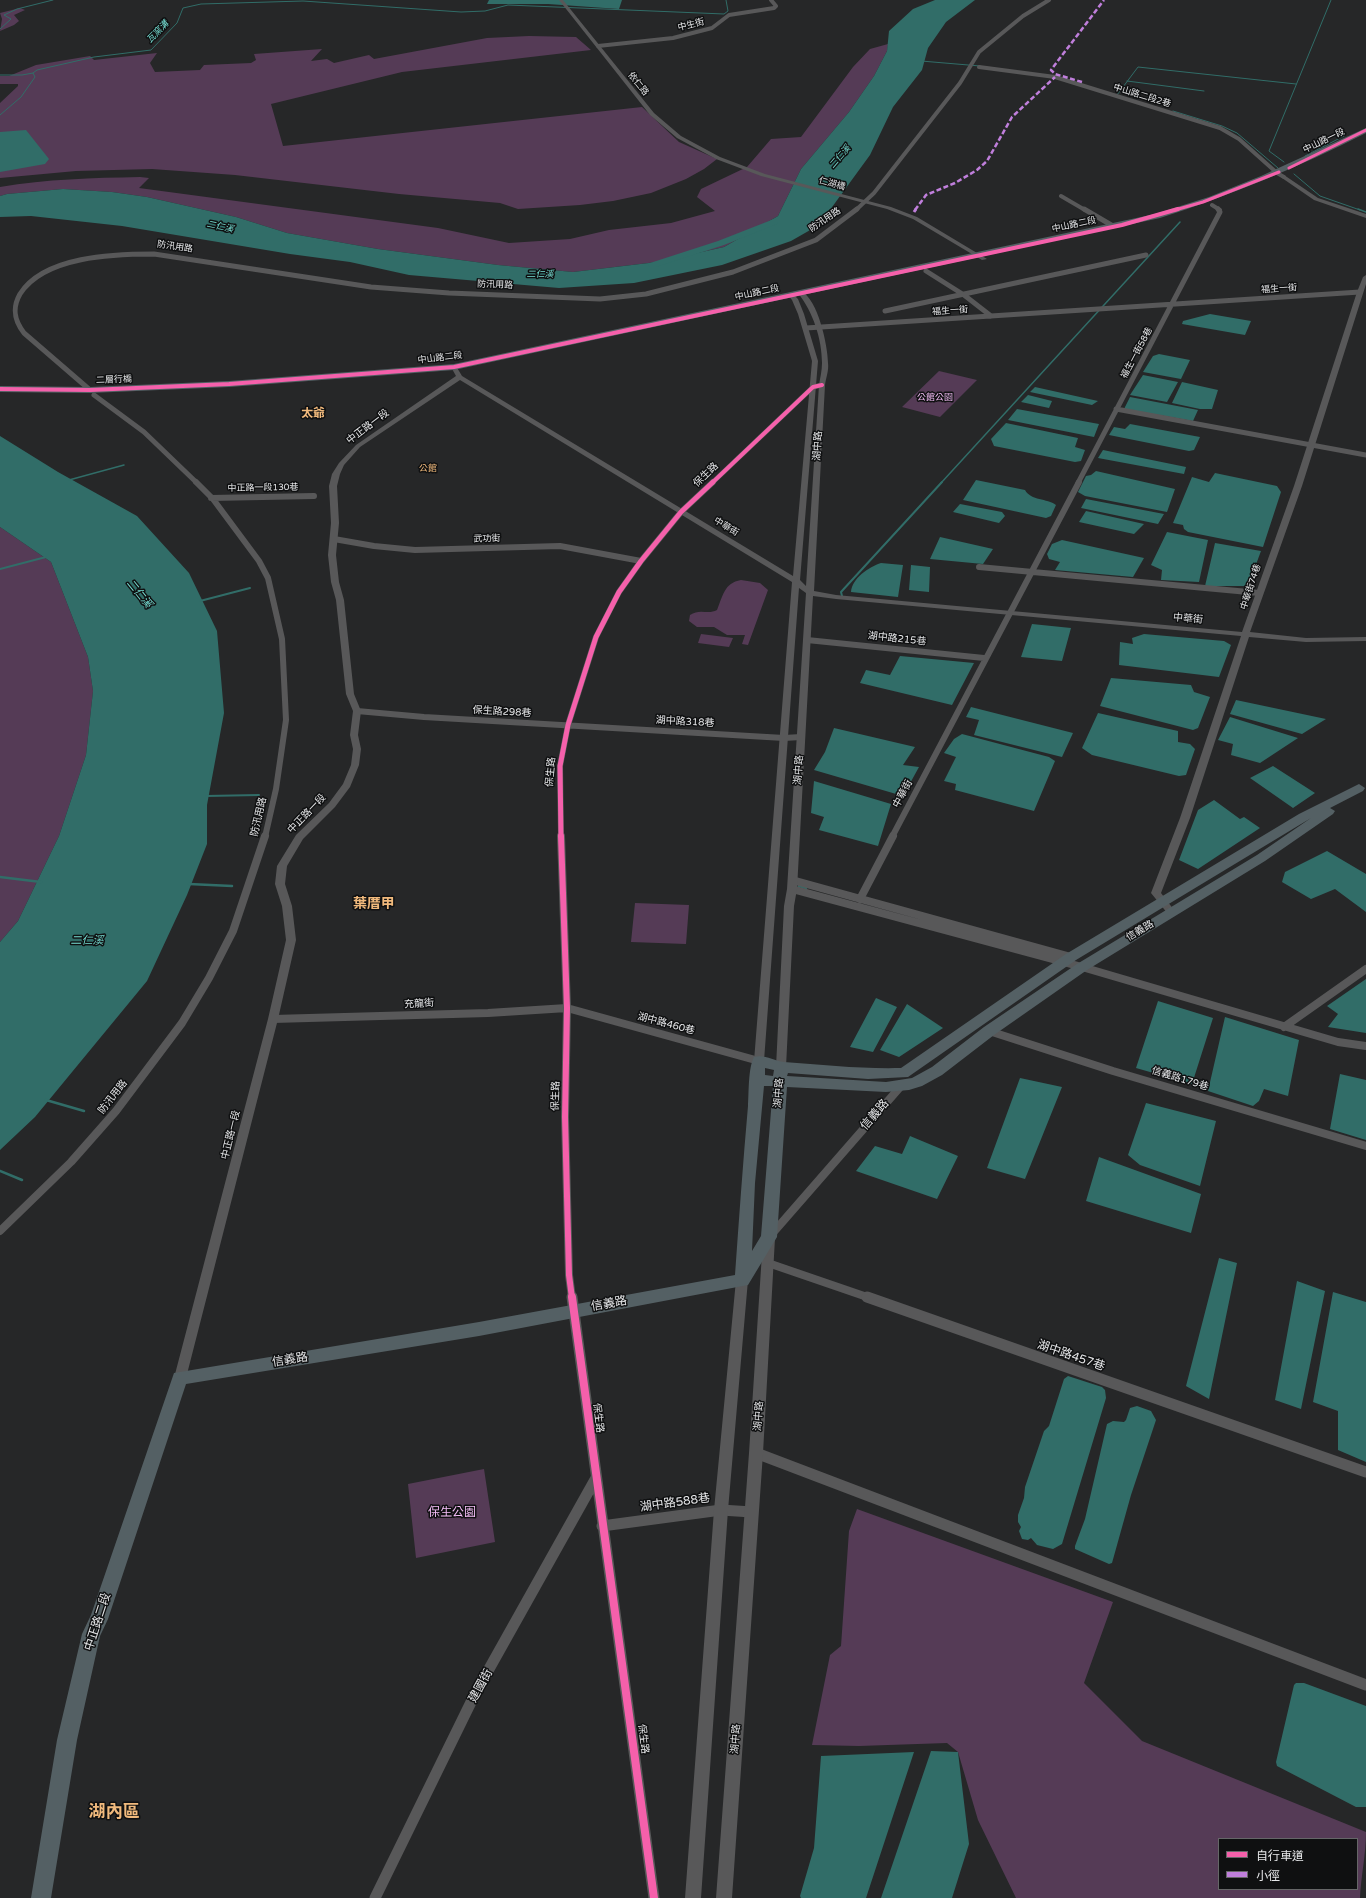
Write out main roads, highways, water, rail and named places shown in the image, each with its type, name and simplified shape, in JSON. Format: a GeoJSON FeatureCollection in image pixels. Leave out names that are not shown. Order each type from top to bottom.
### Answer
{"type":"FeatureCollection","features":[{"type":"Feature","properties":{"kind":"main road","name":"中山路一段"},"geometry":{"type":"LineString","coordinates":[[1285,173],[1366,130]]}},
{"type":"Feature","properties":{"kind":"main road","name":"中山路一段"},"geometry":{"type":"LineString","coordinates":[[1285,173],[1366,136]]}},
{"type":"Feature","properties":{"kind":"main road","name":"中山路二段"},"geometry":{"type":"LineString","coordinates":[[229,387],[379,380],[457,372],[798,296],[981,257],[1128,228],[1212,205],[1285,173]]}},
{"type":"Feature","properties":{"kind":"main road","name":"中山路二段"},"geometry":{"type":"LineString","coordinates":[[798,296],[926,271],[1113,226],[1203,202],[1285,173]]}},
{"type":"Feature","properties":{"kind":"main road","name":"二層行橋"},"geometry":{"type":"LineString","coordinates":[[0,395],[229,387]]}},
{"type":"Feature","properties":{"kind":"main road","name":"二層行橋"},"geometry":{"type":"LineString","coordinates":[[0,389],[92,392]]}},
{"type":"Feature","properties":{"kind":"main road","name":"信義路"},"geometry":{"type":"LineString","coordinates":[[758,1080],[781,1074],[890,1074],[903,1073],[914,1068],[1067,960],[1303,817],[1364,788]]}},
{"type":"Feature","properties":{"kind":"main road","name":"信義路"},"geometry":{"type":"LineString","coordinates":[[781,1074],[879,1087],[909,1085],[929,1076],[989,1031],[1082,967],[1261,858],[1364,788]]}},
{"type":"Feature","properties":{"kind":"main road","name":"湖中路"},"geometry":{"type":"LineString","coordinates":[[742,1280],[748,1183],[759,1061],[781,1074],[769,1237]]}},
{"type":"Feature","properties":{"kind":"main road","name":"信義路"},"geometry":{"type":"LineString","coordinates":[[180,1378],[414,1340],[742,1280],[769,1237]]}},
{"type":"Feature","properties":{"kind":"main road","name":"中正路二段"},"geometry":{"type":"LineString","coordinates":[[41,1898],[67,1740],[91,1634],[99,1619],[180,1378]]}},
{"type":"Feature","properties":{"kind":"water"},"geometry":{"type":"Polygon","coordinates":[[[489,0],[622,0],[619,9],[548,4],[487,4],[489,0]]]}},
{"type":"Feature","properties":{"kind":"water","name":"二仁溪"},"geometry":{"type":"Polygon","coordinates":[[[935,0],[975,0],[946,22],[928,48],[922,70],[893,107],[870,155],[819,225],[791,241],[722,265],[634,283],[559,288],[409,275],[350,262],[290,254],[122,226],[31,216],[0,217],[0,196],[7,194],[63,189],[112,192],[147,197],[236,217],[287,233],[378,249],[498,265],[573,272],[657,262],[724,247],[778,216],[801,169],[849,112],[874,76],[887,51],[889,31],[913,9],[935,0]]]}},
{"type":"Feature","properties":{"kind":"water"},"geometry":{"type":"Polygon","coordinates":[[[26,130],[49,159],[45,164],[0,172],[0,132],[26,130]]]}},
{"type":"Feature","properties":{"kind":"water"},"geometry":{"type":"Polygon","coordinates":[[[1210,314],[1251,321],[1245,335],[1182,324],[1183,321],[1210,314]]]}},
{"type":"Feature","properties":{"kind":"water"},"geometry":{"type":"Polygon","coordinates":[[[1159,354],[1190,360],[1181,379],[1143,372],[1153,356],[1159,354]]]}},
{"type":"Feature","properties":{"kind":"water"},"geometry":{"type":"Polygon","coordinates":[[[1143,375],[1178,382],[1167,402],[1130,395],[1143,375]]]}},
{"type":"Feature","properties":{"kind":"water"},"geometry":{"type":"Polygon","coordinates":[[[1182,382],[1218,390],[1212,409],[1200,409],[1172,403],[1182,382]]]}},
{"type":"Feature","properties":{"kind":"water"},"geometry":{"type":"Polygon","coordinates":[[[1035,387],[1098,401],[1092,405],[1030,392],[1035,387]]]}},
{"type":"Feature","properties":{"kind":"water"},"geometry":{"type":"Polygon","coordinates":[[[1028,395],[1052,401],[1049,408],[1021,402],[1028,395]]]}},
{"type":"Feature","properties":{"kind":"water"},"geometry":{"type":"Polygon","coordinates":[[[1130,397],[1198,410],[1193,421],[1124,409],[1130,397]]]}},
{"type":"Feature","properties":{"kind":"water"},"geometry":{"type":"Polygon","coordinates":[[[1017,409],[1099,424],[1094,437],[1008,420],[1017,409]]]}},
{"type":"Feature","properties":{"kind":"water"},"geometry":{"type":"Polygon","coordinates":[[[1006,423],[1078,438],[1075,447],[1085,450],[1081,461],[1075,462],[994,446],[991,439],[1006,423]]]}},
{"type":"Feature","properties":{"kind":"water"},"geometry":{"type":"Polygon","coordinates":[[[1130,424],[1200,437],[1194,450],[1189,451],[1109,435],[1114,427],[1125,429],[1130,424]]]}},
{"type":"Feature","properties":{"kind":"water","name":"二仁溪"},"geometry":{"type":"Polygon","coordinates":[[[0,436],[58,472],[137,516],[189,573],[217,631],[224,713],[207,805],[207,844],[187,895],[147,981],[35,1117],[0,1150],[0,942],[18,921],[59,836],[86,755],[93,691],[88,657],[51,562],[0,527],[0,436]]]}},
{"type":"Feature","properties":{"kind":"water"},"geometry":{"type":"Polygon","coordinates":[[[1103,450],[1186,467],[1184,474],[1098,458],[1103,450]]]}},
{"type":"Feature","properties":{"kind":"water"},"geometry":{"type":"Polygon","coordinates":[[[1096,471],[1175,489],[1167,512],[1085,496],[1078,492],[1086,476],[1091,475],[1096,471]]]}},
{"type":"Feature","properties":{"kind":"water"},"geometry":{"type":"Polygon","coordinates":[[[1215,473],[1277,486],[1281,492],[1263,547],[1188,532],[1184,529],[1183,525],[1173,523],[1192,477],[1209,482],[1215,473]]]}},
{"type":"Feature","properties":{"kind":"water"},"geometry":{"type":"Polygon","coordinates":[[[976,480],[1025,490],[1028,494],[1035,498],[1048,501],[1056,505],[1051,516],[1046,518],[963,500],[976,480]]]}},
{"type":"Feature","properties":{"kind":"water"},"geometry":{"type":"Polygon","coordinates":[[[1086,499],[1164,514],[1158,524],[1081,508],[1086,499]]]}},
{"type":"Feature","properties":{"kind":"water"},"geometry":{"type":"Polygon","coordinates":[[[960,504],[1002,512],[1005,516],[999,523],[953,512],[960,504]]]}},
{"type":"Feature","properties":{"kind":"water"},"geometry":{"type":"Polygon","coordinates":[[[1086,511],[1144,524],[1134,534],[1079,522],[1086,511]]]}},
{"type":"Feature","properties":{"kind":"water"},"geometry":{"type":"Polygon","coordinates":[[[1167,532],[1208,540],[1199,582],[1161,580],[1162,570],[1151,565],[1167,532]]]}},
{"type":"Feature","properties":{"kind":"water"},"geometry":{"type":"Polygon","coordinates":[[[940,537],[993,549],[983,564],[930,559],[940,537]]]}},
{"type":"Feature","properties":{"kind":"water"},"geometry":{"type":"Polygon","coordinates":[[[1062,540],[1144,558],[1133,577],[1055,570],[1060,562],[1049,559],[1047,554],[1052,544],[1062,540]]]}},
{"type":"Feature","properties":{"kind":"water"},"geometry":{"type":"Polygon","coordinates":[[[1215,543],[1261,551],[1248,586],[1205,586],[1215,543]]]}},
{"type":"Feature","properties":{"kind":"water"},"geometry":{"type":"Polygon","coordinates":[[[881,563],[903,565],[898,597],[851,592],[854,582],[862,574],[871,567],[881,563]]]}},
{"type":"Feature","properties":{"kind":"water"},"geometry":{"type":"Polygon","coordinates":[[[911,565],[930,567],[929,592],[909,590],[911,565]]]}},
{"type":"Feature","properties":{"kind":"water"},"geometry":{"type":"Polygon","coordinates":[[[1032,624],[1071,628],[1062,661],[1021,657],[1032,624]]]}},
{"type":"Feature","properties":{"kind":"water"},"geometry":{"type":"Polygon","coordinates":[[[1144,634],[1224,641],[1231,645],[1219,677],[1119,665],[1120,642],[1133,644],[1132,638],[1144,634]]]}},
{"type":"Feature","properties":{"kind":"water"},"geometry":{"type":"Polygon","coordinates":[[[900,656],[974,663],[952,705],[860,683],[866,670],[890,675],[900,656]]]}},
{"type":"Feature","properties":{"kind":"water"},"geometry":{"type":"Polygon","coordinates":[[[1111,678],[1191,685],[1194,692],[1210,697],[1198,728],[1193,730],[1100,706],[1111,678]]]}},
{"type":"Feature","properties":{"kind":"water"},"geometry":{"type":"Polygon","coordinates":[[[1236,700],[1326,719],[1302,734],[1230,714],[1236,700]]]}},
{"type":"Feature","properties":{"kind":"water"},"geometry":{"type":"Polygon","coordinates":[[[971,707],[1073,733],[1062,757],[974,735],[979,720],[966,717],[971,707]]]}},
{"type":"Feature","properties":{"kind":"water"},"geometry":{"type":"Polygon","coordinates":[[[1098,713],[1178,731],[1178,742],[1190,744],[1195,749],[1186,775],[1179,776],[1092,755],[1082,748],[1098,713]]]}},
{"type":"Feature","properties":{"kind":"water"},"geometry":{"type":"Polygon","coordinates":[[[1230,717],[1298,738],[1260,763],[1231,755],[1233,744],[1218,740],[1230,717]]]}},
{"type":"Feature","properties":{"kind":"water"},"geometry":{"type":"Polygon","coordinates":[[[834,728],[915,747],[903,765],[919,767],[903,796],[814,770],[825,752],[834,728]]]}},
{"type":"Feature","properties":{"kind":"water"},"geometry":{"type":"Polygon","coordinates":[[[962,734],[1049,757],[1055,761],[1034,811],[955,790],[956,784],[944,781],[956,757],[944,753],[954,739],[962,734]]]}},
{"type":"Feature","properties":{"kind":"water"},"geometry":{"type":"Polygon","coordinates":[[[1273,766],[1315,793],[1293,808],[1250,778],[1273,766]]]}},
{"type":"Feature","properties":{"kind":"water"},"geometry":{"type":"Polygon","coordinates":[[[814,781],[891,804],[878,846],[819,830],[824,817],[811,813],[814,781]]]}},
{"type":"Feature","properties":{"kind":"water"},"geometry":{"type":"Polygon","coordinates":[[[1214,800],[1240,819],[1244,817],[1260,828],[1198,869],[1179,860],[1198,810],[1214,800]]]}},
{"type":"Feature","properties":{"kind":"water"},"geometry":{"type":"Polygon","coordinates":[[[1327,851],[1366,874],[1366,912],[1335,889],[1311,899],[1282,882],[1285,872],[1327,851]]]}},
{"type":"Feature","properties":{"kind":"water"},"geometry":{"type":"Polygon","coordinates":[[[1366,979],[1366,1033],[1328,1027],[1338,1014],[1327,1006],[1366,979]]]}},
{"type":"Feature","properties":{"kind":"water"},"geometry":{"type":"Polygon","coordinates":[[[876,998],[897,1007],[873,1052],[850,1047],[876,998]]]}},
{"type":"Feature","properties":{"kind":"water"},"geometry":{"type":"Polygon","coordinates":[[[1158,1001],[1213,1018],[1192,1084],[1136,1068],[1158,1001]]]}},
{"type":"Feature","properties":{"kind":"water"},"geometry":{"type":"Polygon","coordinates":[[[907,1004],[943,1028],[899,1057],[880,1050],[907,1004]]]}},
{"type":"Feature","properties":{"kind":"water"},"geometry":{"type":"Polygon","coordinates":[[[1225,1017],[1299,1040],[1288,1096],[1264,1089],[1259,1101],[1253,1106],[1208,1091],[1225,1017]]]}},
{"type":"Feature","properties":{"kind":"water"},"geometry":{"type":"Polygon","coordinates":[[[1340,1074],[1366,1080],[1366,1140],[1330,1129],[1340,1074]]]}},
{"type":"Feature","properties":{"kind":"water"},"geometry":{"type":"Polygon","coordinates":[[[1020,1078],[1062,1087],[1025,1179],[987,1168],[1020,1078]]]}},
{"type":"Feature","properties":{"kind":"water"},"geometry":{"type":"Polygon","coordinates":[[[1146,1103],[1216,1121],[1200,1186],[1140,1165],[1128,1155],[1146,1103]]]}},
{"type":"Feature","properties":{"kind":"water"},"geometry":{"type":"Polygon","coordinates":[[[910,1136],[958,1156],[937,1199],[856,1171],[875,1146],[902,1154],[910,1136]]]}},
{"type":"Feature","properties":{"kind":"water"},"geometry":{"type":"Polygon","coordinates":[[[1099,1157],[1201,1194],[1191,1233],[1086,1201],[1099,1157]]]}},
{"type":"Feature","properties":{"kind":"water"},"geometry":{"type":"Polygon","coordinates":[[[1219,1258],[1237,1263],[1209,1399],[1186,1386],[1219,1258]]]}},
{"type":"Feature","properties":{"kind":"water"},"geometry":{"type":"Polygon","coordinates":[[[1297,1281],[1325,1291],[1301,1409],[1275,1400],[1297,1281]]]}},
{"type":"Feature","properties":{"kind":"water"},"geometry":{"type":"Polygon","coordinates":[[[1333,1292],[1366,1302],[1366,1462],[1338,1450],[1338,1411],[1313,1402],[1333,1292]]]}},
{"type":"Feature","properties":{"kind":"water"},"geometry":{"type":"Polygon","coordinates":[[[1068,1376],[1102,1387],[1105,1390],[1106,1398],[1062,1544],[1053,1549],[1037,1545],[1031,1538],[1028,1540],[1022,1539],[1019,1531],[1021,1527],[1018,1522],[1018,1515],[1024,1498],[1025,1487],[1044,1431],[1049,1426],[1064,1379],[1068,1376]]]}},
{"type":"Feature","properties":{"kind":"water"},"geometry":{"type":"Polygon","coordinates":[[[1137,1406],[1151,1411],[1156,1420],[1131,1495],[1112,1563],[1109,1564],[1075,1549],[1075,1546],[1085,1519],[1107,1424],[1113,1421],[1124,1422],[1130,1408],[1137,1406]]]}},
{"type":"Feature","properties":{"kind":"water"},"geometry":{"type":"Polygon","coordinates":[[[1296,1683],[1304,1683],[1366,1706],[1366,1807],[1356,1807],[1277,1766],[1276,1762],[1294,1685],[1296,1683]]]}},
{"type":"Feature","properties":{"kind":"water"},"geometry":{"type":"Polygon","coordinates":[[[931,1751],[958,1752],[969,1844],[952,1898],[881,1898],[931,1751]]]}},
{"type":"Feature","properties":{"kind":"water"},"geometry":{"type":"Polygon","coordinates":[[[914,1752],[866,1898],[801,1898],[800,1896],[814,1848],[821,1756],[914,1752]]]}},
{"type":"Feature","properties":{"kind":"waterway"},"geometry":{"type":"LineString","coordinates":[[0,29],[11,19],[4,15],[17,9],[53,0]]}},
{"type":"Feature","properties":{"kind":"waterway","name":"瓦窯溝"},"geometry":{"type":"LineString","coordinates":[[33,73],[37,70],[94,57],[151,50],[177,23],[183,8],[201,4],[303,1],[461,12],[485,11],[508,5],[724,14],[728,11],[726,0]]}},
{"type":"Feature","properties":{"kind":"waterway"},"geometry":{"type":"LineString","coordinates":[[1284,162],[1269,151],[1331,0]]}},
{"type":"Feature","properties":{"kind":"waterway"},"geometry":{"type":"LineString","coordinates":[[921,61],[980,66]]}},
{"type":"Feature","properties":{"kind":"waterway"},"geometry":{"type":"LineString","coordinates":[[1127,81],[1138,67],[1296,84]]}},
{"type":"Feature","properties":{"kind":"waterway"},"geometry":{"type":"LineString","coordinates":[[0,75],[22,75],[33,73]]}},
{"type":"Feature","properties":{"kind":"waterway"},"geometry":{"type":"LineString","coordinates":[[0,115],[21,97],[35,77],[33,73]]}},
{"type":"Feature","properties":{"kind":"waterway"},"geometry":{"type":"LineString","coordinates":[[1117,95],[1127,81]]}},
{"type":"Feature","properties":{"kind":"waterway"},"geometry":{"type":"LineString","coordinates":[[1127,81],[1204,91]]}},
{"type":"Feature","properties":{"kind":"waterway"},"geometry":{"type":"LineString","coordinates":[[1173,111],[1222,126],[1237,133],[1278,168]]}},
{"type":"Feature","properties":{"kind":"waterway"},"geometry":{"type":"LineString","coordinates":[[1305,156],[1344,136]]}},
{"type":"Feature","properties":{"kind":"waterway"},"geometry":{"type":"LineString","coordinates":[[1294,174],[1320,196],[1360,210]]}},
{"type":"Feature","properties":{"kind":"waterway"},"geometry":{"type":"LineString","coordinates":[[1358,209],[1366,212]]}},
{"type":"Feature","properties":{"kind":"waterway","name":"二仁溪"},"geometry":{"type":"LineString","coordinates":[[653,265],[721,243],[774,222]]}},
{"type":"Feature","properties":{"kind":"waterway"},"geometry":{"type":"LineString","coordinates":[[941,483],[1180,222]]}},
{"type":"Feature","properties":{"kind":"waterway"},"geometry":{"type":"LineString","coordinates":[[69,480],[124,465]]}},
{"type":"Feature","properties":{"kind":"waterway"},"geometry":{"type":"LineString","coordinates":[[842,596],[841,592],[942,482]]}},
{"type":"Feature","properties":{"kind":"waterway"},"geometry":{"type":"LineString","coordinates":[[0,569],[46,557]]}},
{"type":"Feature","properties":{"kind":"waterway"},"geometry":{"type":"LineString","coordinates":[[200,601],[250,588]]}},
{"type":"Feature","properties":{"kind":"waterway"},"geometry":{"type":"LineString","coordinates":[[206,796],[259,795]]}},
{"type":"Feature","properties":{"kind":"waterway"},"geometry":{"type":"LineString","coordinates":[[0,877],[41,882]]}},
{"type":"Feature","properties":{"kind":"waterway"},"geometry":{"type":"LineString","coordinates":[[189,884],[232,886]]}},
{"type":"Feature","properties":{"kind":"waterway"},"geometry":{"type":"LineString","coordinates":[[799,886],[806,888]]}},
{"type":"Feature","properties":{"kind":"waterway"},"geometry":{"type":"LineString","coordinates":[[46,1100],[84,1111]]}},
{"type":"Feature","properties":{"kind":"waterway"},"geometry":{"type":"LineString","coordinates":[[0,1171],[22,1180]]}},
{"type":"Feature","properties":{"kind":"district","name":"太爺"},"geometry":{"type":"Point","coordinates":[313,414]}},
{"type":"Feature","properties":{"kind":"district","name":"公館"},"geometry":{"type":"Point","coordinates":[428,469]}},
{"type":"Feature","properties":{"kind":"district","name":"葉厝甲"},"geometry":{"type":"Point","coordinates":[374,904]}},
{"type":"Feature","properties":{"kind":"district","name":"湖內區"},"geometry":{"type":"Point","coordinates":[114,1813]}},
{"type":"Feature","properties":{"kind":"park label","name":"公館公園"},"geometry":{"type":"Point","coordinates":[935,398]}},
{"type":"Feature","properties":{"kind":"park label","name":"保生公園"},"geometry":{"type":"Point","coordinates":[452,1513]}}]}
